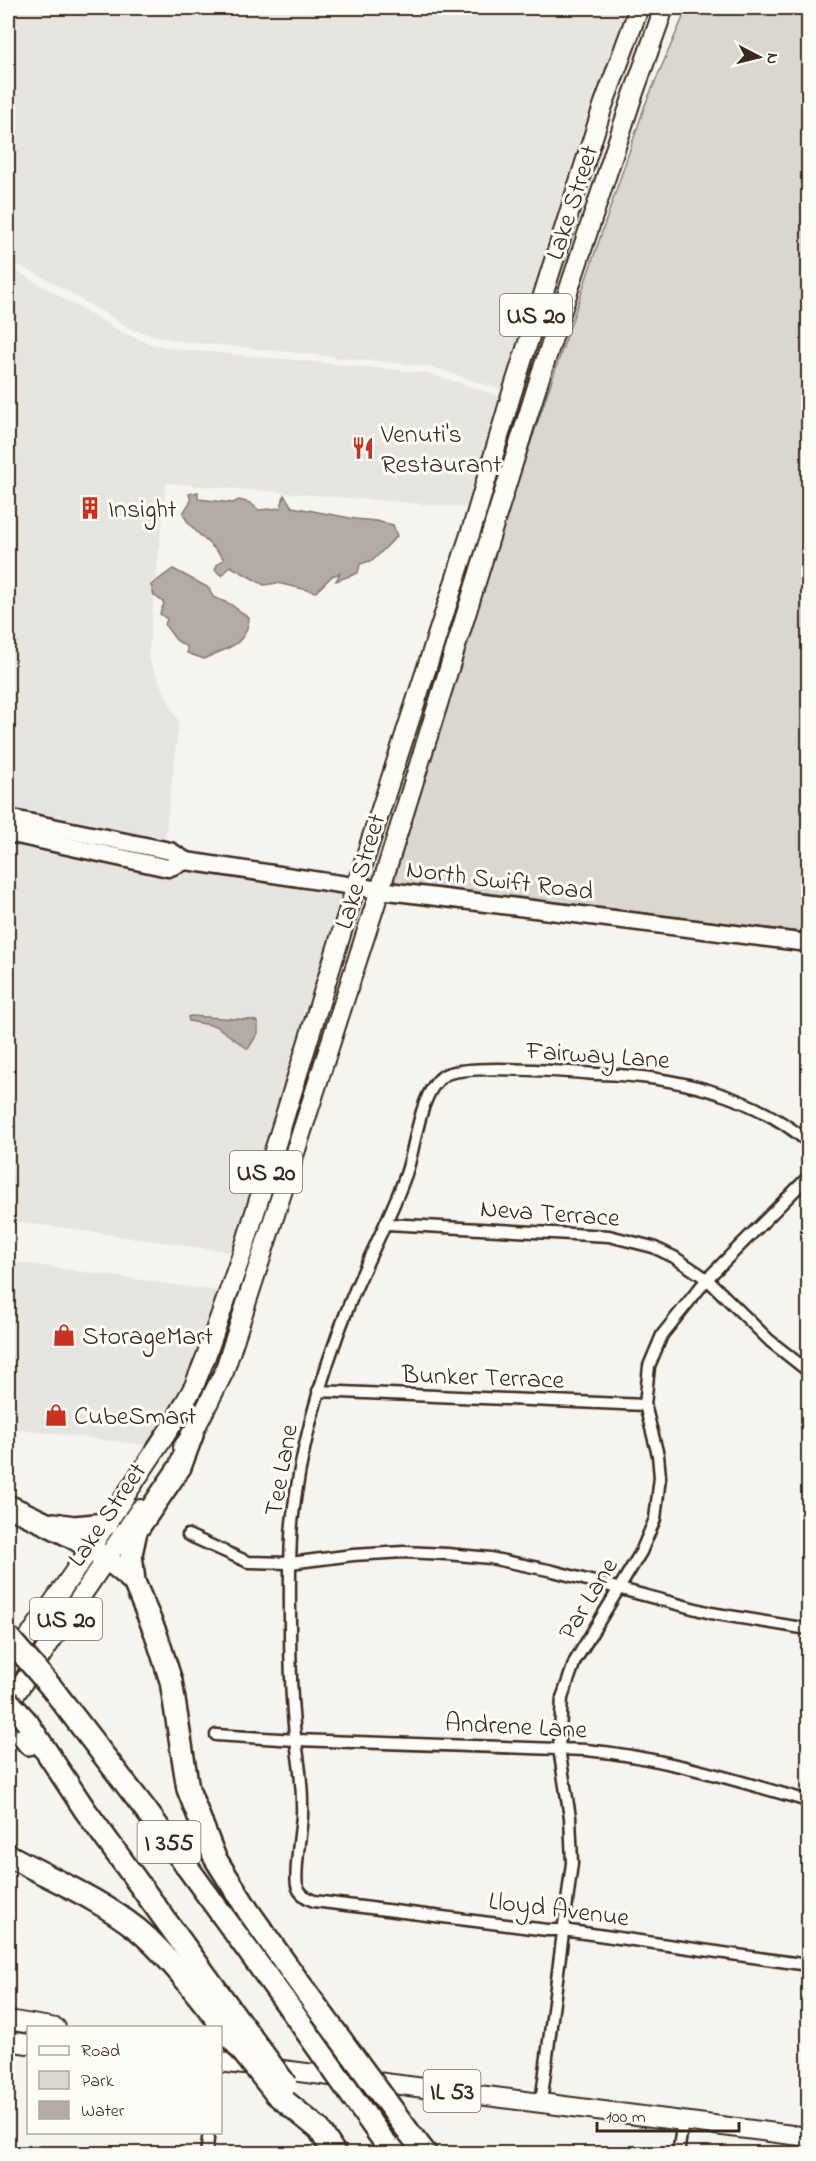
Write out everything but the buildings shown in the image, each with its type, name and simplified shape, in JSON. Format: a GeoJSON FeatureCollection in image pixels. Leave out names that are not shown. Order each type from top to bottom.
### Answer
{"type":"FeatureCollection","features":[{"type":"Feature","properties":{"kind":"highway"},"geometry":{"type":"LineString","coordinates":[[192,1435],[180,1467],[136,1531],[131,1554],[134,1582],[156,1634],[171,1681],[188,1789],[215,1858],[249,1912],[426,2154]]}},
{"type":"Feature","properties":{"kind":"highway"},"geometry":{"type":"LineString","coordinates":[[8,1506],[49,1523],[116,1565],[134,1582]]}},
{"type":"Feature","properties":{"kind":"highway"},"geometry":{"type":"LineString","coordinates":[[49,1523],[74,1527],[107,1524]]}},
{"type":"Feature","properties":{"kind":"highway","name":"I 355"},"geometry":{"type":"LineString","coordinates":[[8,1637],[51,1687],[145,1809],[391,2150]]}},
{"type":"Feature","properties":{"kind":"highway","name":"I 355"},"geometry":{"type":"LineString","coordinates":[[8,1703],[18,1724],[56,1769],[205,1989]]}},
{"type":"Feature","properties":{"kind":"highway"},"geometry":{"type":"LineString","coordinates":[[8,1856],[91,1899],[135,1928],[205,1989],[276,2094],[326,2140]]}},
{"type":"Feature","properties":{"kind":"main road","name":"Lake Street"},"geometry":{"type":"LineString","coordinates":[[8,1703],[97,1554],[107,1524],[174,1422],[206,1359],[243,1251],[356,886],[473,525],[599,117],[639,8]]}},
{"type":"Feature","properties":{"kind":"main road","name":"Lake Street"},"geometry":{"type":"LineString","coordinates":[[8,1667],[192,1435],[224,1372],[380,890],[540,377],[664,8]]}},
{"type":"Feature","properties":{"kind":"main road"},"geometry":{"type":"LineString","coordinates":[[8,2020],[44,2026]]}},
{"type":"Feature","properties":{"kind":"main road"},"geometry":{"type":"LineString","coordinates":[[8,2042],[27,2044]]}},
{"type":"Feature","properties":{"kind":"main road","name":"IL 53"},"geometry":{"type":"LineString","coordinates":[[222,2062],[808,2137]]}},
{"type":"Feature","properties":{"kind":"street","name":"North Swift Road"},"geometry":{"type":"LineString","coordinates":[[8,818],[170,851],[186,861],[380,890],[808,943]]}},
{"type":"Feature","properties":{"kind":"street","name":"North Swift Road"},"geometry":{"type":"LineString","coordinates":[[8,834],[168,868],[186,861]]}},
{"type":"Feature","properties":{"kind":"street","name":"Fairway Lane"},"geometry":{"type":"LineString","coordinates":[[443,1076],[471,1069],[629,1075],[663,1079],[725,1096],[790,1128],[808,1142]]}},
{"type":"Feature","properties":{"kind":"street","name":"Tee Lane"},"geometry":{"type":"LineString","coordinates":[[304,1897],[297,1884],[302,1804],[290,1661],[290,1563],[292,1523],[299,1479],[318,1391],[348,1306],[375,1245],[387,1224],[413,1152],[424,1101],[443,1076]]}},
{"type":"Feature","properties":{"kind":"street","name":"Par Lane"},"geometry":{"type":"LineString","coordinates":[[542,2103],[572,1863],[572,1843],[559,1749],[562,1698],[568,1679],[584,1646],[649,1537],[659,1496],[660,1478],[658,1455],[645,1405],[649,1366],[662,1335],[707,1279],[808,1178]]}},
{"type":"Feature","properties":{"kind":"street","name":"Neva Terrace"},"geometry":{"type":"LineString","coordinates":[[387,1224],[609,1236],[653,1247],[674,1257],[707,1279],[770,1341],[808,1371]]}},
{"type":"Feature","properties":{"kind":"street","name":"Bunker Terrace"},"geometry":{"type":"LineString","coordinates":[[318,1391],[645,1405]]}},
{"type":"Feature","properties":{"kind":"street"},"geometry":{"type":"LineString","coordinates":[[188,1535],[248,1562],[290,1563],[371,1553],[447,1554],[523,1564],[711,1612],[808,1629]]}},
{"type":"Feature","properties":{"kind":"street","name":"Andrene Lane"},"geometry":{"type":"LineString","coordinates":[[216,1735],[559,1749],[628,1754],[690,1767],[808,1801]]}},
{"type":"Feature","properties":{"kind":"street","name":"Lloyd Avenue"},"geometry":{"type":"LineString","coordinates":[[304,1897],[326,1903],[547,1930],[563,1930],[808,1965]]}},
{"type":"Feature","properties":{"kind":"street"},"geometry":{"type":"LineString","coordinates":[[678,2154],[683,2121]]}},
{"type":"Feature","properties":{"kind":"street"},"geometry":{"type":"LineString","coordinates":[[206,2154],[209,2134]]}},
{"type":"Feature","properties":{"kind":"shaded area"},"geometry":{"type":"Polygon","coordinates":[[[8,8],[636,8],[508,392],[432,367],[172,340],[133,330],[50,281],[8,260],[8,8]]]}},
{"type":"Feature","properties":{"kind":"shaded area"},"geometry":{"type":"Polygon","coordinates":[[[8,266],[123,333],[151,344],[178,349],[428,373],[505,398],[472,508],[166,483],[148,657],[179,723],[163,854],[8,825],[8,266]]]}},
{"type":"Feature","properties":{"kind":"shaded area"},"geometry":{"type":"Polygon","coordinates":[[[8,833],[162,862],[351,889],[237,1253],[8,1220],[8,833]]]}},
{"type":"Feature","properties":{"kind":"shaded area"},"geometry":{"type":"Polygon","coordinates":[[[8,1261],[225,1292],[196,1374],[152,1446],[8,1428],[8,1261]]]}},
{"type":"Feature","properties":{"kind":"green space"},"geometry":{"type":"Polygon","coordinates":[[[687,8],[808,8],[808,933],[461,890],[397,885],[388,864],[645,105],[687,8]]]}},
{"type":"Feature","properties":{"kind":"water"},"geometry":{"type":"Polygon","coordinates":[[[198,492],[198,499],[233,503],[239,500],[250,503],[259,510],[281,508],[284,495],[292,507],[393,525],[397,536],[373,560],[360,564],[358,573],[336,581],[340,573],[332,576],[316,592],[277,583],[264,585],[230,566],[222,576],[215,570],[224,559],[191,526],[183,513],[191,501],[189,494],[198,492]]]}},
{"type":"Feature","properties":{"kind":"water"},"geometry":{"type":"Polygon","coordinates":[[[173,569],[209,588],[213,597],[230,604],[249,618],[244,635],[240,640],[227,649],[204,659],[187,653],[187,647],[176,640],[165,625],[167,619],[160,614],[164,603],[154,595],[151,585],[173,569]]]}},
{"type":"Feature","properties":{"kind":"water"},"geometry":{"type":"Polygon","coordinates":[[[190,1016],[253,1020],[258,1022],[258,1033],[248,1049],[216,1026],[189,1021],[190,1016]]]}},
{"type":"Feature","properties":{"kind":"place","name":"Venuti's Restaurant"},"geometry":{"type":"Point","coordinates":[363,448]}},
{"type":"Feature","properties":{"kind":"place","name":"Insight"},"geometry":{"type":"Point","coordinates":[90,508]}},
{"type":"Feature","properties":{"kind":"place","name":"StorageMart"},"geometry":{"type":"Point","coordinates":[64,1335]}},
{"type":"Feature","properties":{"kind":"place","name":"CubeSmart"},"geometry":{"type":"Point","coordinates":[56,1415]}}]}
